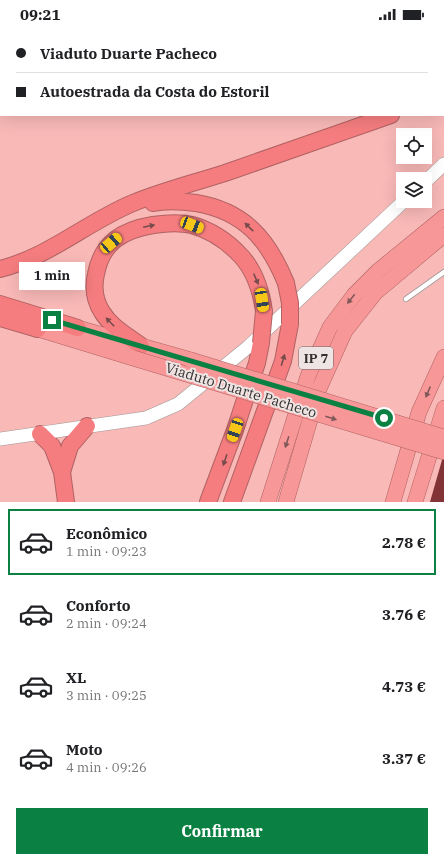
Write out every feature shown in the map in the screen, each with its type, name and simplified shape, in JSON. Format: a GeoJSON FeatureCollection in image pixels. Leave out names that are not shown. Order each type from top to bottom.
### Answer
{"type":"FeatureCollection","features":[{"type":"Feature","properties":{"kind":"highway"},"geometry":{"type":"LineString","coordinates":[[0,269],[20,263],[44,252],[98,221],[143,199],[276,156],[388,116]]}},
{"type":"Feature","properties":{"kind":"highway"},"geometry":{"type":"LineString","coordinates":[[98,221],[135,207],[162,201],[190,202],[218,208],[231,214],[250,227],[268,248],[286,283],[290,303],[290,324],[283,361],[232,502]]}},
{"type":"Feature","properties":{"kind":"highway","name":"IP 7"},"geometry":{"type":"LineString","coordinates":[[268,502],[308,376],[330,327],[354,295],[373,276],[444,217]]}},
{"type":"Feature","properties":{"kind":"highway"},"geometry":{"type":"LineString","coordinates":[[143,351],[109,321],[100,306],[95,290],[97,266],[102,254],[120,235],[134,229],[162,223],[192,225],[220,238],[232,246],[248,264],[259,288],[264,311],[261,343],[257,363],[222,467],[208,502]]}},
{"type":"Feature","properties":{"kind":"highway","name":"IP 7"},"geometry":{"type":"LineString","coordinates":[[286,502],[321,384],[346,331],[375,293],[444,235]]}},
{"type":"Feature","properties":{"kind":"highway"},"geometry":{"type":"LineString","coordinates":[[0,304],[78,328]]}},
{"type":"Feature","properties":{"kind":"highway"},"geometry":{"type":"LineString","coordinates":[[0,318],[38,329]]}},
{"type":"Feature","properties":{"kind":"highway"},"geometry":{"type":"LineString","coordinates":[[0,321],[38,329]]}},
{"type":"Feature","properties":{"kind":"highway","name":"Viaduto Duarte Pacheco"},"geometry":{"type":"LineString","coordinates":[[78,328],[444,452]]}},
{"type":"Feature","properties":{"kind":"highway","name":"Viaduto Duarte Pacheco"},"geometry":{"type":"LineString","coordinates":[[38,329],[143,351],[444,437]]}},
{"type":"Feature","properties":{"kind":"highway"},"geometry":{"type":"LineString","coordinates":[[393,502],[419,412],[444,357]]}},
{"type":"Feature","properties":{"kind":"highway"},"geometry":{"type":"LineString","coordinates":[[415,502],[444,408]]}},
{"type":"Feature","properties":{"kind":"highway"},"geometry":{"type":"LineString","coordinates":[[62,472],[70,446],[87,426]]}},
{"type":"Feature","properties":{"kind":"highway"},"geometry":{"type":"LineString","coordinates":[[40,434],[52,446],[62,472],[66,502]]}},
{"type":"Feature","properties":{"kind":"main road"},"geometry":{"type":"LineString","coordinates":[[432,175],[444,164]]}},
{"type":"Feature","properties":{"kind":"main road"},"geometry":{"type":"LineString","coordinates":[[0,439],[146,418],[178,404],[248,347],[397,208]]}},
{"type":"Feature","properties":{"kind":"lane"},"geometry":{"type":"LineString","coordinates":[[406,299],[444,272]]}},
{"type":"Feature","properties":{"kind":"shaded area"},"geometry":{"type":"Polygon","coordinates":[[[0,116],[444,116],[444,502],[0,502],[0,116]]]}},
{"type":"Feature","properties":{"kind":"building"},"geometry":{"type":"Polygon","coordinates":[[[444,453],[444,502],[430,502],[444,453]]]}},
{"type":"Feature","properties":{"kind":"route"},"geometry":{"type":"LineString","coordinates":[[52,320],[384,418]]}}]}
